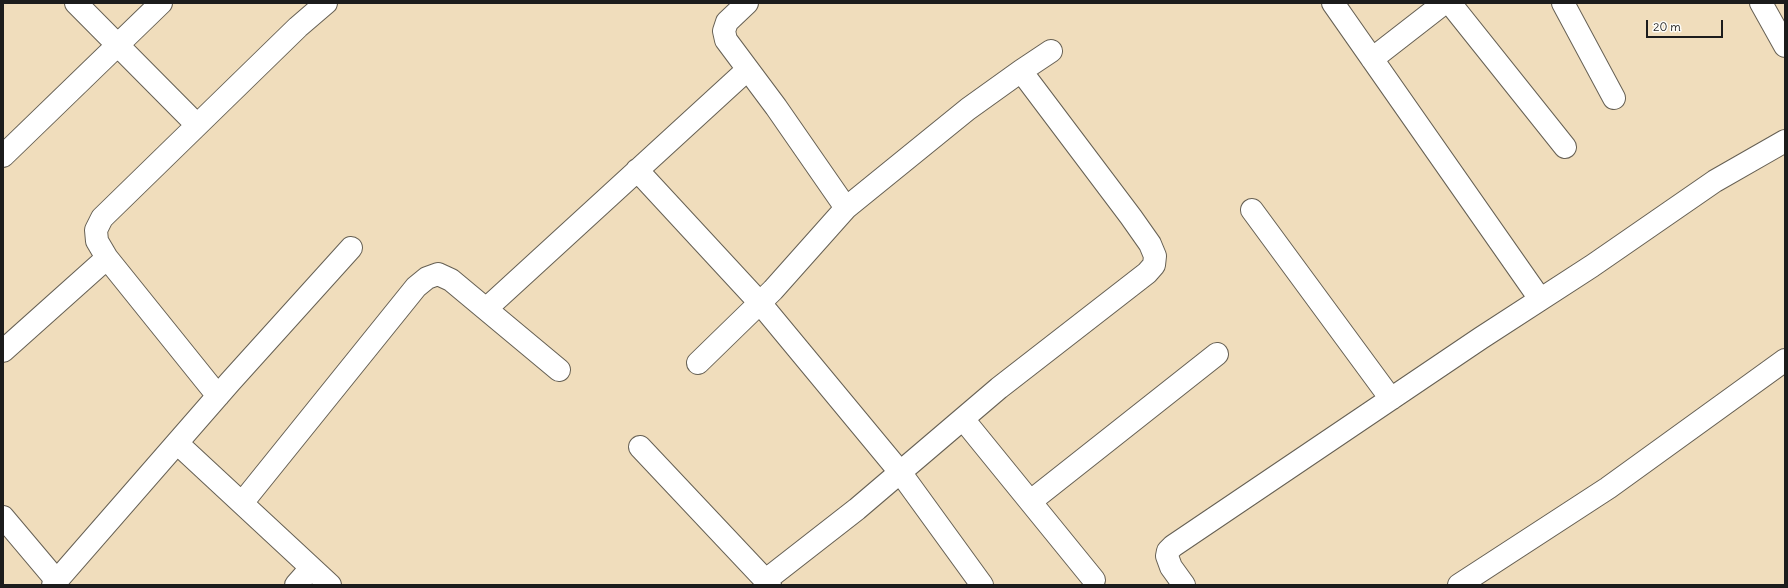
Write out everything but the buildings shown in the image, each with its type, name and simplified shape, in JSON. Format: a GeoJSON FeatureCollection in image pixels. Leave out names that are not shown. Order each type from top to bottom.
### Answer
{"type":"FeatureCollection","features":[{"type":"Feature","properties":{"kind":"street"},"geometry":{"type":"LineString","coordinates":[[76,3],[197,125]]}},
{"type":"Feature","properties":{"kind":"street"},"geometry":{"type":"LineString","coordinates":[[3,156],[161,3]]}},
{"type":"Feature","properties":{"kind":"street"},"geometry":{"type":"LineString","coordinates":[[218,396],[107,258],[97,242],[96,230],[102,218],[293,32],[326,3]]}},
{"type":"Feature","properties":{"kind":"street"},"geometry":{"type":"LineString","coordinates":[[747,3],[727,22],[724,31],[726,40],[747,70],[776,106],[846,208]]}},
{"type":"Feature","properties":{"kind":"street"},"geometry":{"type":"LineString","coordinates":[[1333,3],[1540,299]]}},
{"type":"Feature","properties":{"kind":"street"},"geometry":{"type":"LineString","coordinates":[[1372,59],[1444,3]]}},
{"type":"Feature","properties":{"kind":"street"},"geometry":{"type":"LineString","coordinates":[[1450,3],[1565,147]]}},
{"type":"Feature","properties":{"kind":"street"},"geometry":{"type":"LineString","coordinates":[[1563,3],[1614,98]]}},
{"type":"Feature","properties":{"kind":"street"},"geometry":{"type":"LineString","coordinates":[[1761,3],[1785,46]]}},
{"type":"Feature","properties":{"kind":"street"},"geometry":{"type":"LineString","coordinates":[[698,363],[792,271],[846,208],[968,109],[1021,71],[1051,52]]}},
{"type":"Feature","properties":{"kind":"street"},"geometry":{"type":"LineString","coordinates":[[486,310],[747,70]]}},
{"type":"Feature","properties":{"kind":"street"},"geometry":{"type":"LineString","coordinates":[[640,447],[768,583],[857,510],[999,388],[1147,273],[1154,265],[1155,256],[1146,239],[1021,71]]}},
{"type":"Feature","properties":{"kind":"street"},"geometry":{"type":"LineString","coordinates":[[1184,585],[1171,567],[1167,556],[1168,551],[1172,546],[1391,398],[1592,266],[1715,181],[1785,141]]}},
{"type":"Feature","properties":{"kind":"street"},"geometry":{"type":"LineString","coordinates":[[637,170],[760,303],[900,472],[982,585]]}},
{"type":"Feature","properties":{"kind":"street"},"geometry":{"type":"LineString","coordinates":[[1252,210],[1391,398]]}},
{"type":"Feature","properties":{"kind":"street"},"geometry":{"type":"LineString","coordinates":[[3,517],[55,583],[218,396],[351,248]]}},
{"type":"Feature","properties":{"kind":"street"},"geometry":{"type":"LineString","coordinates":[[3,351],[107,258]]}},
{"type":"Feature","properties":{"kind":"street"},"geometry":{"type":"LineString","coordinates":[[242,503],[416,288],[427,278],[438,274],[451,280],[558,370]]}},
{"type":"Feature","properties":{"kind":"street"},"geometry":{"type":"LineString","coordinates":[[1031,502],[1217,354]]}},
{"type":"Feature","properties":{"kind":"street"},"geometry":{"type":"LineString","coordinates":[[1459,585],[1608,488],[1785,360]]}},
{"type":"Feature","properties":{"kind":"street"},"geometry":{"type":"LineString","coordinates":[[963,419],[1094,580]]}},
{"type":"Feature","properties":{"kind":"street"},"geometry":{"type":"LineString","coordinates":[[178,443],[330,585]]}},
{"type":"Feature","properties":{"kind":"street"},"geometry":{"type":"LineString","coordinates":[[296,585],[311,568]]}}]}
